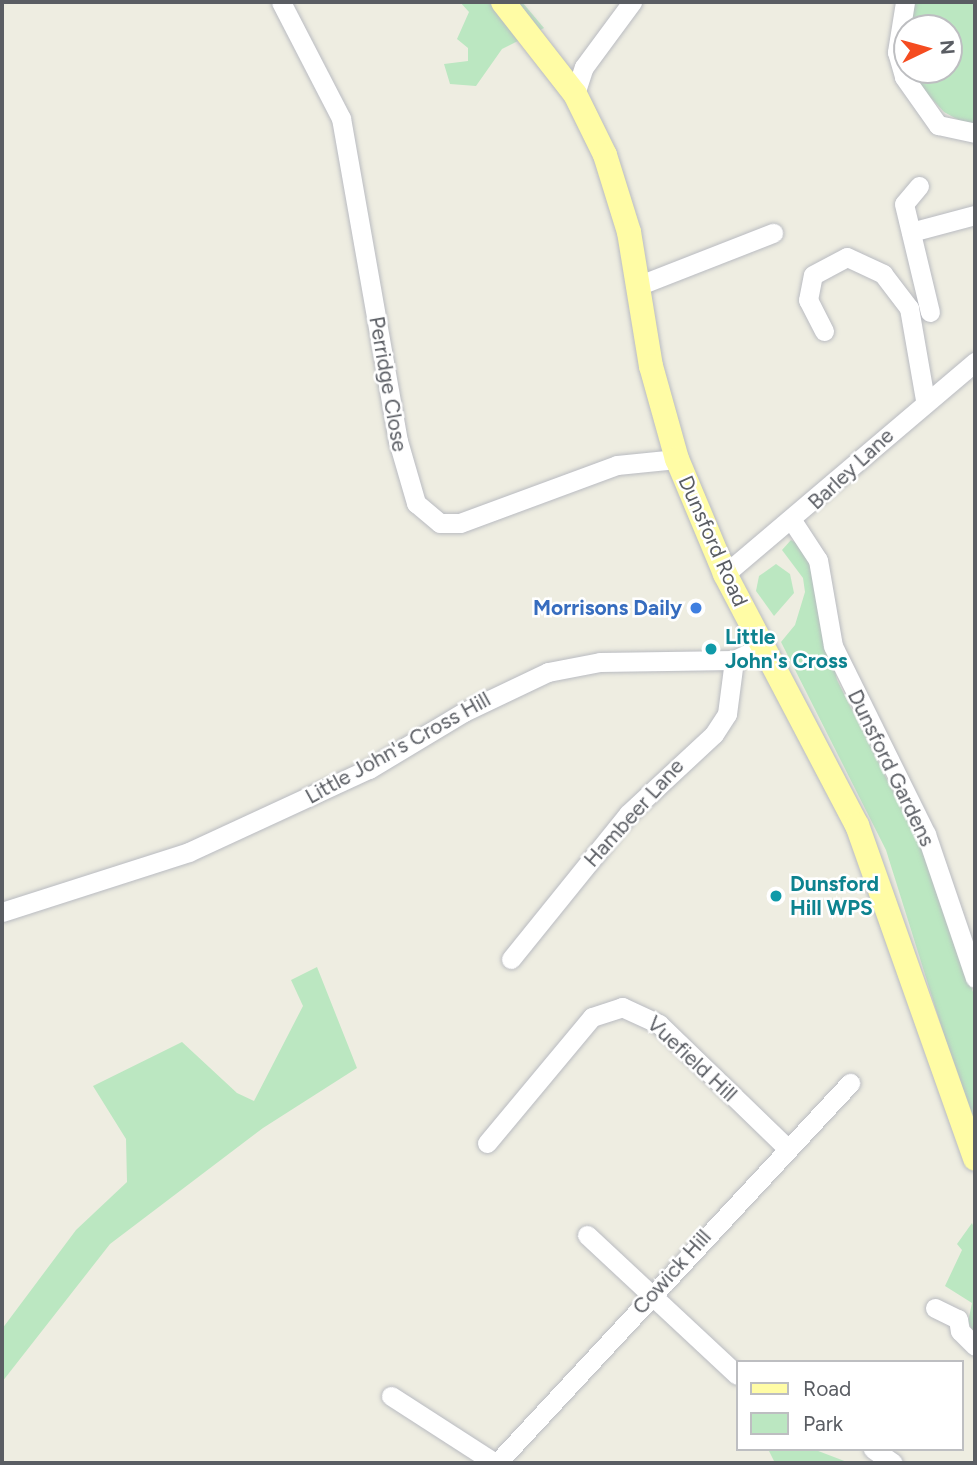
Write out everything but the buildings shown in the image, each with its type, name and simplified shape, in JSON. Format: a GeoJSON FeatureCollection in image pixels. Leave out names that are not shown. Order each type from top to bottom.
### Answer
{"type":"FeatureCollection","features":[{"type":"Feature","properties":{"kind":"main road","name":"Dunsford Road"},"geometry":{"type":"LineString","coordinates":[[503,2],[575,94],[605,155],[640,285],[651,366],[677,459],[725,575],[857,825],[975,1158]]}},
{"type":"Feature","properties":{"kind":"street","name":"Perridge Close"},"geometry":{"type":"LineString","coordinates":[[281,2],[341,118],[398,441],[416,503],[440,523],[460,523],[617,465],[677,459]]}},
{"type":"Feature","properties":{"kind":"street"},"geometry":{"type":"LineString","coordinates":[[575,94],[584,67],[632,2]]}},
{"type":"Feature","properties":{"kind":"street"},"geometry":{"type":"LineString","coordinates":[[905,2],[897,52],[904,77],[938,125],[975,133]]}},
{"type":"Feature","properties":{"kind":"street"},"geometry":{"type":"LineString","coordinates":[[919,186],[904,200],[930,312]]}},
{"type":"Feature","properties":{"kind":"street"},"geometry":{"type":"LineString","coordinates":[[911,232],[975,215]]}},
{"type":"Feature","properties":{"kind":"street"},"geometry":{"type":"LineString","coordinates":[[640,285],[773,233]]}},
{"type":"Feature","properties":{"kind":"street"},"geometry":{"type":"LineString","coordinates":[[824,331],[808,300],[813,275],[847,257],[883,274],[909,308],[925,400]]}},
{"type":"Feature","properties":{"kind":"street","name":"Barley Lane"},"geometry":{"type":"LineString","coordinates":[[725,575],[793,522],[925,400],[975,362]]}},
{"type":"Feature","properties":{"kind":"street","name":"Dunsford Gardens"},"geometry":{"type":"LineString","coordinates":[[793,522],[818,560],[833,646],[926,834],[975,978]]}},
{"type":"Feature","properties":{"kind":"street","name":"Little John's Cross Hill"},"geometry":{"type":"LineString","coordinates":[[2,912],[158,863],[265,818],[548,672],[600,662],[734,660],[762,647]]}},
{"type":"Feature","properties":{"kind":"street","name":"Hambeer Lane"},"geometry":{"type":"LineString","coordinates":[[511,959],[628,814],[714,734],[727,714],[734,660]]}},
{"type":"Feature","properties":{"kind":"street","name":"Vuefield Hill"},"geometry":{"type":"LineString","coordinates":[[487,1143],[513,1124],[592,1017],[622,1007],[659,1024],[786,1147]]}},
{"type":"Feature","properties":{"kind":"street","name":"Cowick Hill"},"geometry":{"type":"LineString","coordinates":[[496,1463],[786,1147],[850,1083]]}},
{"type":"Feature","properties":{"kind":"street"},"geometry":{"type":"LineString","coordinates":[[587,1235],[654,1293],[736,1374]]}},
{"type":"Feature","properties":{"kind":"street"},"geometry":{"type":"LineString","coordinates":[[935,1308],[958,1319],[960,1331],[975,1346]]}},
{"type":"Feature","properties":{"kind":"street"},"geometry":{"type":"LineString","coordinates":[[391,1396],[496,1463]]}},
{"type":"Feature","properties":{"kind":"street"},"geometry":{"type":"LineString","coordinates":[[876,1451],[892,1463]]}},
{"type":"Feature","properties":{"kind":"green space"},"geometry":{"type":"Polygon","coordinates":[[[460,2],[522,2],[544,28],[502,49],[476,86],[450,84],[444,64],[468,61],[468,48],[457,39],[469,12],[460,2]]]}},
{"type":"Feature","properties":{"kind":"green space"},"geometry":{"type":"Polygon","coordinates":[[[913,2],[975,2],[975,129],[944,112],[918,84],[963,84],[963,14],[910,14],[913,2]]]}},
{"type":"Feature","properties":{"kind":"green space"},"geometry":{"type":"Polygon","coordinates":[[[791,540],[807,549],[837,680],[932,869],[975,998],[975,1134],[886,850],[781,642],[795,625],[805,592],[803,578],[782,550],[791,540]]]}},
{"type":"Feature","properties":{"kind":"green space"},"geometry":{"type":"Polygon","coordinates":[[[776,564],[790,574],[794,593],[774,616],[756,591],[759,576],[776,564]]]}},
{"type":"Feature","properties":{"kind":"green space"},"geometry":{"type":"Polygon","coordinates":[[[317,967],[357,1068],[263,1128],[110,1244],[2,1382],[2,1329],[76,1230],[127,1182],[126,1139],[93,1086],[182,1042],[237,1093],[254,1101],[303,1006],[291,980],[317,967]]]}},
{"type":"Feature","properties":{"kind":"green space"},"geometry":{"type":"Polygon","coordinates":[[[972,1223],[975,1230],[975,1335],[968,1322],[972,1303],[945,1286],[962,1250],[957,1244],[972,1223]]]}},
{"type":"Feature","properties":{"kind":"green space"},"geometry":{"type":"Polygon","coordinates":[[[769,1451],[818,1451],[847,1462],[775,1463],[769,1451]]]}},
{"type":"Feature","properties":{"kind":"place","name":"Morrisons Daily"},"geometry":{"type":"Point","coordinates":[696,608]}},
{"type":"Feature","properties":{"kind":"place","name":"Little John's Cross"},"geometry":{"type":"Point","coordinates":[711,649]}},
{"type":"Feature","properties":{"kind":"place","name":"Dunsford Hill WPS"},"geometry":{"type":"Point","coordinates":[776,896]}}]}
